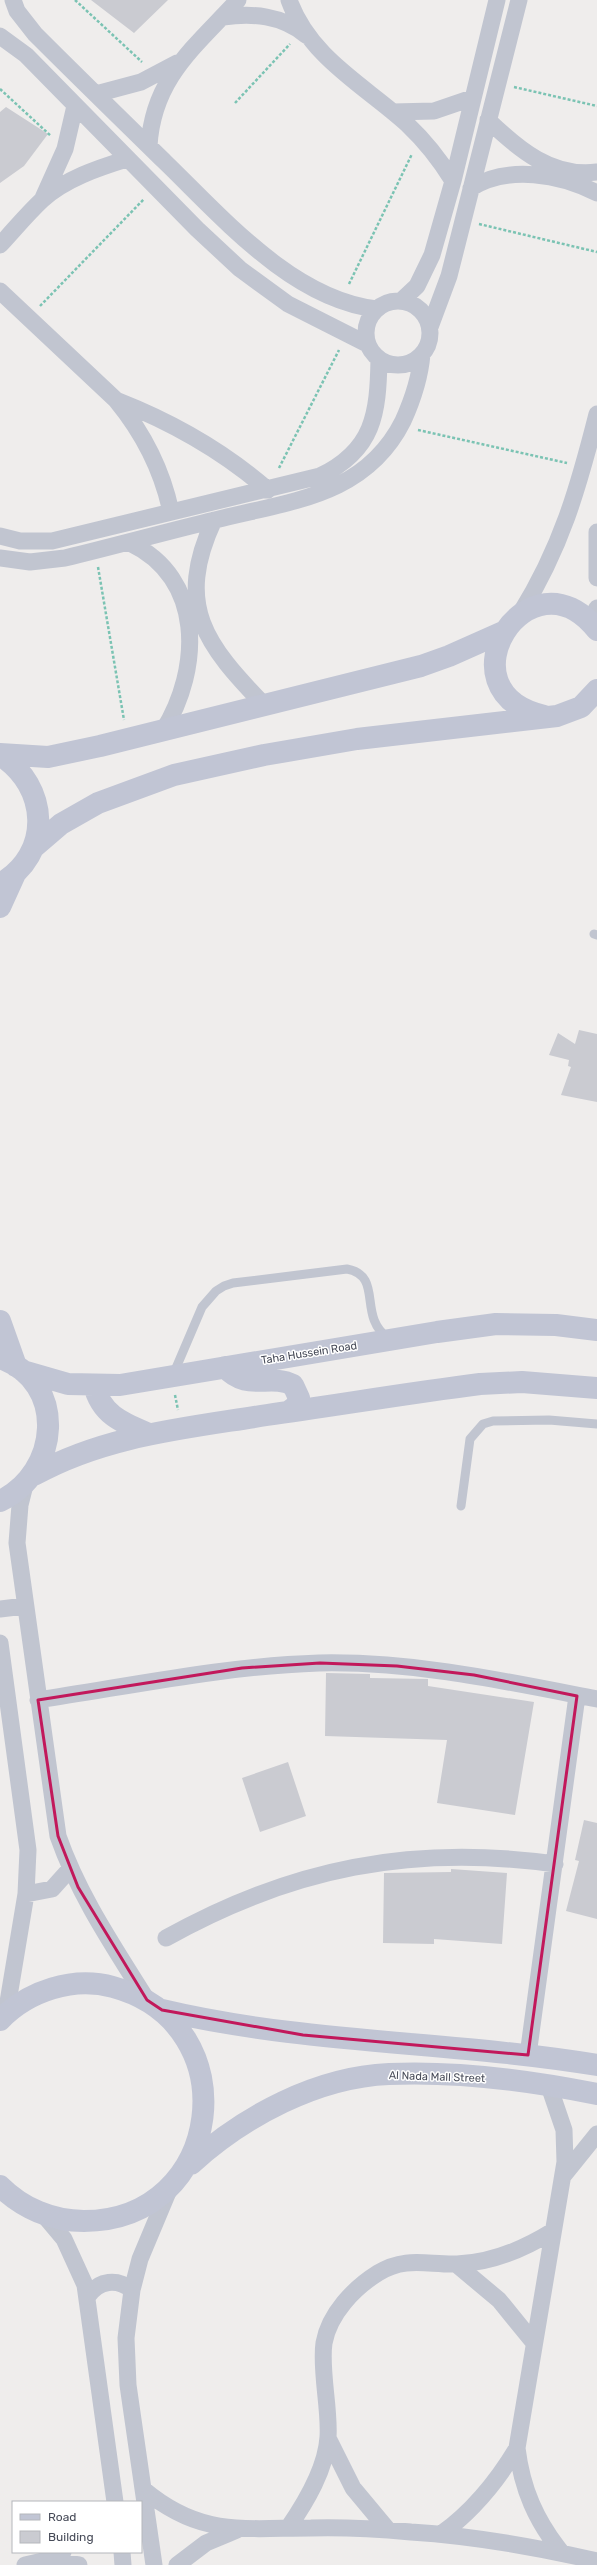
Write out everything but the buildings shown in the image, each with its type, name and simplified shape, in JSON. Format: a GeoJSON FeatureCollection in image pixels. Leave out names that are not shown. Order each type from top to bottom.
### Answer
{"type":"FeatureCollection","features":[{"type":"Feature","properties":{"kind":"street"},"geometry":{"type":"LineString","coordinates":[[13,0],[25,23],[193,189],[258,249],[311,286],[340,301],[377,308]]}},
{"type":"Feature","properties":{"kind":"street"},"geometry":{"type":"LineString","coordinates":[[149,146],[150,127],[161,90],[184,58],[238,0]]}},
{"type":"Feature","properties":{"kind":"street"},"geometry":{"type":"LineString","coordinates":[[289,0],[304,33]]}},
{"type":"Feature","properties":{"kind":"street"},"geometry":{"type":"LineString","coordinates":[[400,301],[417,286],[428,266],[453,181],[497,0]]}},
{"type":"Feature","properties":{"kind":"street"},"geometry":{"type":"LineString","coordinates":[[0,558],[30,562],[47,561],[130,543],[214,520],[312,496],[352,479],[376,459],[400,426],[415,394],[422,354],[430,337],[430,327],[449,276],[519,0]]}},
{"type":"Feature","properties":{"kind":"street"},"geometry":{"type":"LineString","coordinates":[[222,17],[264,16],[284,22],[304,33],[347,77],[393,112],[420,137],[453,181]]}},
{"type":"Feature","properties":{"kind":"street"},"geometry":{"type":"LineString","coordinates":[[0,36],[21,51],[218,250],[252,278],[288,304],[367,344],[378,359],[387,364],[401,365],[415,361],[422,354]]}},
{"type":"Feature","properties":{"kind":"street"},"geometry":{"type":"LineString","coordinates":[[96,94],[127,88],[156,75],[184,58]]}},
{"type":"Feature","properties":{"kind":"street"},"geometry":{"type":"LineString","coordinates":[[393,112],[434,111],[472,98]]}},
{"type":"Feature","properties":{"kind":"street"},"geometry":{"type":"LineString","coordinates":[[42,200],[65,150],[75,106]]}},
{"type":"Feature","properties":{"kind":"street"},"geometry":{"type":"LineString","coordinates":[[488,120],[527,154],[597,193]]}},
{"type":"Feature","properties":{"kind":"street"},"geometry":{"type":"LineString","coordinates":[[0,245],[42,200],[91,171],[127,159]]}},
{"type":"Feature","properties":{"kind":"street"},"geometry":{"type":"LineString","coordinates":[[471,188],[483,182],[509,176],[564,175],[597,172]]}},
{"type":"Feature","properties":{"kind":"street"},"geometry":{"type":"LineString","coordinates":[[174,206],[193,189]]}},
{"type":"Feature","properties":{"kind":"street"},"geometry":{"type":"LineString","coordinates":[[0,291],[116,400],[135,424],[156,460],[171,512]]}},
{"type":"Feature","properties":{"kind":"street"},"geometry":{"type":"LineString","coordinates":[[367,344],[367,325],[377,308],[392,301],[400,301],[416,306],[425,316],[430,327]]}},
{"type":"Feature","properties":{"kind":"street"},"geometry":{"type":"LineString","coordinates":[[0,536],[20,541],[52,541],[268,490],[320,476],[347,461],[359,448],[368,433],[375,416],[378,398],[378,359]]}},
{"type":"Feature","properties":{"kind":"street"},"geometry":{"type":"LineString","coordinates":[[116,400],[149,413],[205,443],[231,460],[268,490]]}},
{"type":"Feature","properties":{"kind":"street"},"geometry":{"type":"LineString","coordinates":[[0,755],[48,757],[128,740],[421,666],[449,656],[503,632],[520,614],[558,545],[583,467],[597,414]]}},
{"type":"Feature","properties":{"kind":"street"},"geometry":{"type":"LineString","coordinates":[[163,730],[178,703],[187,674],[194,619],[198,568],[205,541],[214,520]]}},
{"type":"Feature","properties":{"kind":"street"},"geometry":{"type":"LineString","coordinates":[[597,532],[597,578]]}},
{"type":"Feature","properties":{"kind":"street"},"geometry":{"type":"LineString","coordinates":[[130,543],[154,557],[165,567],[180,591],[194,619],[217,652],[265,706]]}},
{"type":"Feature","properties":{"kind":"street"},"geometry":{"type":"LineString","coordinates":[[520,614],[544,605],[556,605],[568,607],[595,619]]}},
{"type":"Feature","properties":{"kind":"street"},"geometry":{"type":"LineString","coordinates":[[503,632],[495,655],[495,668],[501,685],[512,700],[521,708],[551,716],[581,707],[597,690]]}},
{"type":"Feature","properties":{"kind":"street"},"geometry":{"type":"LineString","coordinates":[[0,907],[7,879],[33,848],[61,824],[98,803],[174,775],[264,755],[357,739],[551,716],[597,716]]}},
{"type":"Feature","properties":{"kind":"street"},"geometry":{"type":"LineString","coordinates":[[0,755],[23,774],[37,802],[39,817],[33,848]]}},
{"type":"Feature","properties":{"kind":"street"},"geometry":{"type":"LineString","coordinates":[[0,1321],[13,1365],[40,1393],[48,1420],[46,1449],[29,1480],[18,1518],[17,1543],[58,1836],[70,1869],[92,1912],[155,2005],[186,2037],[194,2052],[204,2086],[205,2104],[199,2139],[149,2233],[132,2290],[126,2362],[154,2565]]}},
{"type":"Feature","properties":{"kind":"street","name":"Taha Hussein Road"},"geometry":{"type":"LineString","coordinates":[[13,1365],[68,1384],[120,1385],[496,1324],[556,1324],[597,1330]]}},
{"type":"Feature","properties":{"kind":"street"},"geometry":{"type":"LineString","coordinates":[[225,1367],[237,1378],[244,1381],[284,1382],[293,1385],[299,1398],[296,1406],[288,1412]]}},
{"type":"Feature","properties":{"kind":"street"},"geometry":{"type":"LineString","coordinates":[[0,1501],[29,1480],[84,1450],[149,1434],[480,1384],[529,1382],[597,1388]]}},
{"type":"Feature","properties":{"kind":"street"},"geometry":{"type":"LineString","coordinates":[[94,1385],[99,1401],[112,1417],[149,1434]]}},
{"type":"Feature","properties":{"kind":"street"},"geometry":{"type":"LineString","coordinates":[[0,1609],[25,1606]]}},
{"type":"Feature","properties":{"kind":"street"},"geometry":{"type":"LineString","coordinates":[[0,1643],[6,1743],[28,1850],[26,1894],[3,2017]]}},
{"type":"Feature","properties":{"kind":"street"},"geometry":{"type":"LineString","coordinates":[[38,1700],[242,1668],[320,1663],[420,1668],[474,1675],[597,1700]]}},
{"type":"Feature","properties":{"kind":"street"},"geometry":{"type":"LineString","coordinates":[[528,2055],[578,1696]]}},
{"type":"Feature","properties":{"kind":"street"},"geometry":{"type":"LineString","coordinates":[[166,1938],[224,1907],[265,1890],[343,1868],[408,1858],[445,1856],[504,1858],[555,1864]]}},
{"type":"Feature","properties":{"kind":"street"},"geometry":{"type":"LineString","coordinates":[[26,1894],[52,1889],[70,1869]]}},
{"type":"Feature","properties":{"kind":"street"},"geometry":{"type":"LineString","coordinates":[[3,2017],[23,2001],[43,1991],[64,1985],[85,1983],[107,1985],[128,1990],[155,2005],[274,2031],[528,2055],[597,2065]]}},
{"type":"Feature","properties":{"kind":"street","name":"Al Nada Mall Street"},"geometry":{"type":"LineString","coordinates":[[4,2192],[43,2214],[77,2221],[112,2219],[144,2206],[221,2138],[252,2119],[304,2094],[353,2080],[389,2074],[502,2080],[597,2094]]}},
{"type":"Feature","properties":{"kind":"street"},"geometry":{"type":"LineString","coordinates":[[441,2534],[459,2521],[492,2488],[516,2448],[565,2162],[564,2130],[549,2086]]}},
{"type":"Feature","properties":{"kind":"street"},"geometry":{"type":"LineString","coordinates":[[563,2177],[597,2134]]}},
{"type":"Feature","properties":{"kind":"street"},"geometry":{"type":"LineString","coordinates":[[43,2214],[64,2239],[72,2253],[88,2296],[97,2383],[114,2501]]}},
{"type":"Feature","properties":{"kind":"street"},"geometry":{"type":"LineString","coordinates":[[288,2528],[313,2485],[328,2438],[324,2344],[329,2329],[345,2302],[367,2280],[395,2265],[409,2261],[456,2264],[507,2254],[523,2248],[553,2231]]}},
{"type":"Feature","properties":{"kind":"street"},"geometry":{"type":"LineString","coordinates":[[456,2264],[499,2300],[534,2343]]}},
{"type":"Feature","properties":{"kind":"street"},"geometry":{"type":"LineString","coordinates":[[88,2296],[92,2290],[105,2282],[119,2282],[132,2290]]}},
{"type":"Feature","properties":{"kind":"street"},"geometry":{"type":"LineString","coordinates":[[328,2438],[353,2488],[388,2530]]}},
{"type":"Feature","properties":{"kind":"street"},"geometry":{"type":"LineString","coordinates":[[516,2448],[524,2486],[530,2504],[539,2522],[562,2553]]}},
{"type":"Feature","properties":{"kind":"street"},"geometry":{"type":"LineString","coordinates":[[143,2489],[156,2500],[186,2518],[219,2528],[388,2530],[441,2534],[562,2553],[597,2561]]}},
{"type":"Feature","properties":{"kind":"street"},"geometry":{"type":"LineString","coordinates":[[177,2565],[206,2543],[237,2529]]}},
{"type":"Feature","properties":{"kind":"street"},"geometry":{"type":"LineString","coordinates":[[25,2565],[47,2560],[61,2553]]}},
{"type":"Feature","properties":{"kind":"street"},"geometry":{"type":"LineString","coordinates":[[122,2553],[123,2565]]}},
{"type":"Feature","properties":{"kind":"street"},"geometry":{"type":"LineString","coordinates":[[47,2560],[79,2565]]}},
{"type":"Feature","properties":{"kind":"lane"},"geometry":{"type":"LineString","coordinates":[[172,1377],[202,1307],[216,1291],[233,1283],[348,1269],[355,1270],[362,1274],[368,1282],[372,1316],[380,1330],[391,1340]]}},
{"type":"Feature","properties":{"kind":"lane"},"geometry":{"type":"LineString","coordinates":[[461,1506],[470,1439],[483,1424],[493,1421],[549,1420],[597,1424]]}},
{"type":"Feature","properties":{"kind":"path"},"geometry":{"type":"LineString","coordinates":[[75,0],[156,75]]}},
{"type":"Feature","properties":{"kind":"path"},"geometry":{"type":"LineString","coordinates":[[235,103],[304,33]]}},
{"type":"Feature","properties":{"kind":"path"},"geometry":{"type":"LineString","coordinates":[[498,83],[597,106]]}},
{"type":"Feature","properties":{"kind":"path"},"geometry":{"type":"LineString","coordinates":[[0,89],[65,150]]}},
{"type":"Feature","properties":{"kind":"path"},"geometry":{"type":"LineString","coordinates":[[340,301],[420,137]]}},
{"type":"Feature","properties":{"kind":"path"},"geometry":{"type":"LineString","coordinates":[[28,318],[155,187]]}},
{"type":"Feature","properties":{"kind":"path"},"geometry":{"type":"LineString","coordinates":[[463,220],[597,252]]}},
{"type":"Feature","properties":{"kind":"path"},"geometry":{"type":"LineString","coordinates":[[268,490],[347,335]]}},
{"type":"Feature","properties":{"kind":"path"},"geometry":{"type":"LineString","coordinates":[[400,426],[583,467]]}},
{"type":"Feature","properties":{"kind":"path"},"geometry":{"type":"LineString","coordinates":[[96,551],[128,740]]}},
{"type":"Feature","properties":{"kind":"path"},"geometry":{"type":"LineString","coordinates":[[172,1377],[182,1428]]}},
{"type":"Feature","properties":{"kind":"highlighted area"},"geometry":{"type":"Polygon","coordinates":[[[320,1663],[397,1666],[474,1675],[577,1696],[528,2055],[303,2035],[162,2010],[147,2000],[78,1887],[58,1836],[38,1700],[242,1668],[320,1663]]]}}]}
